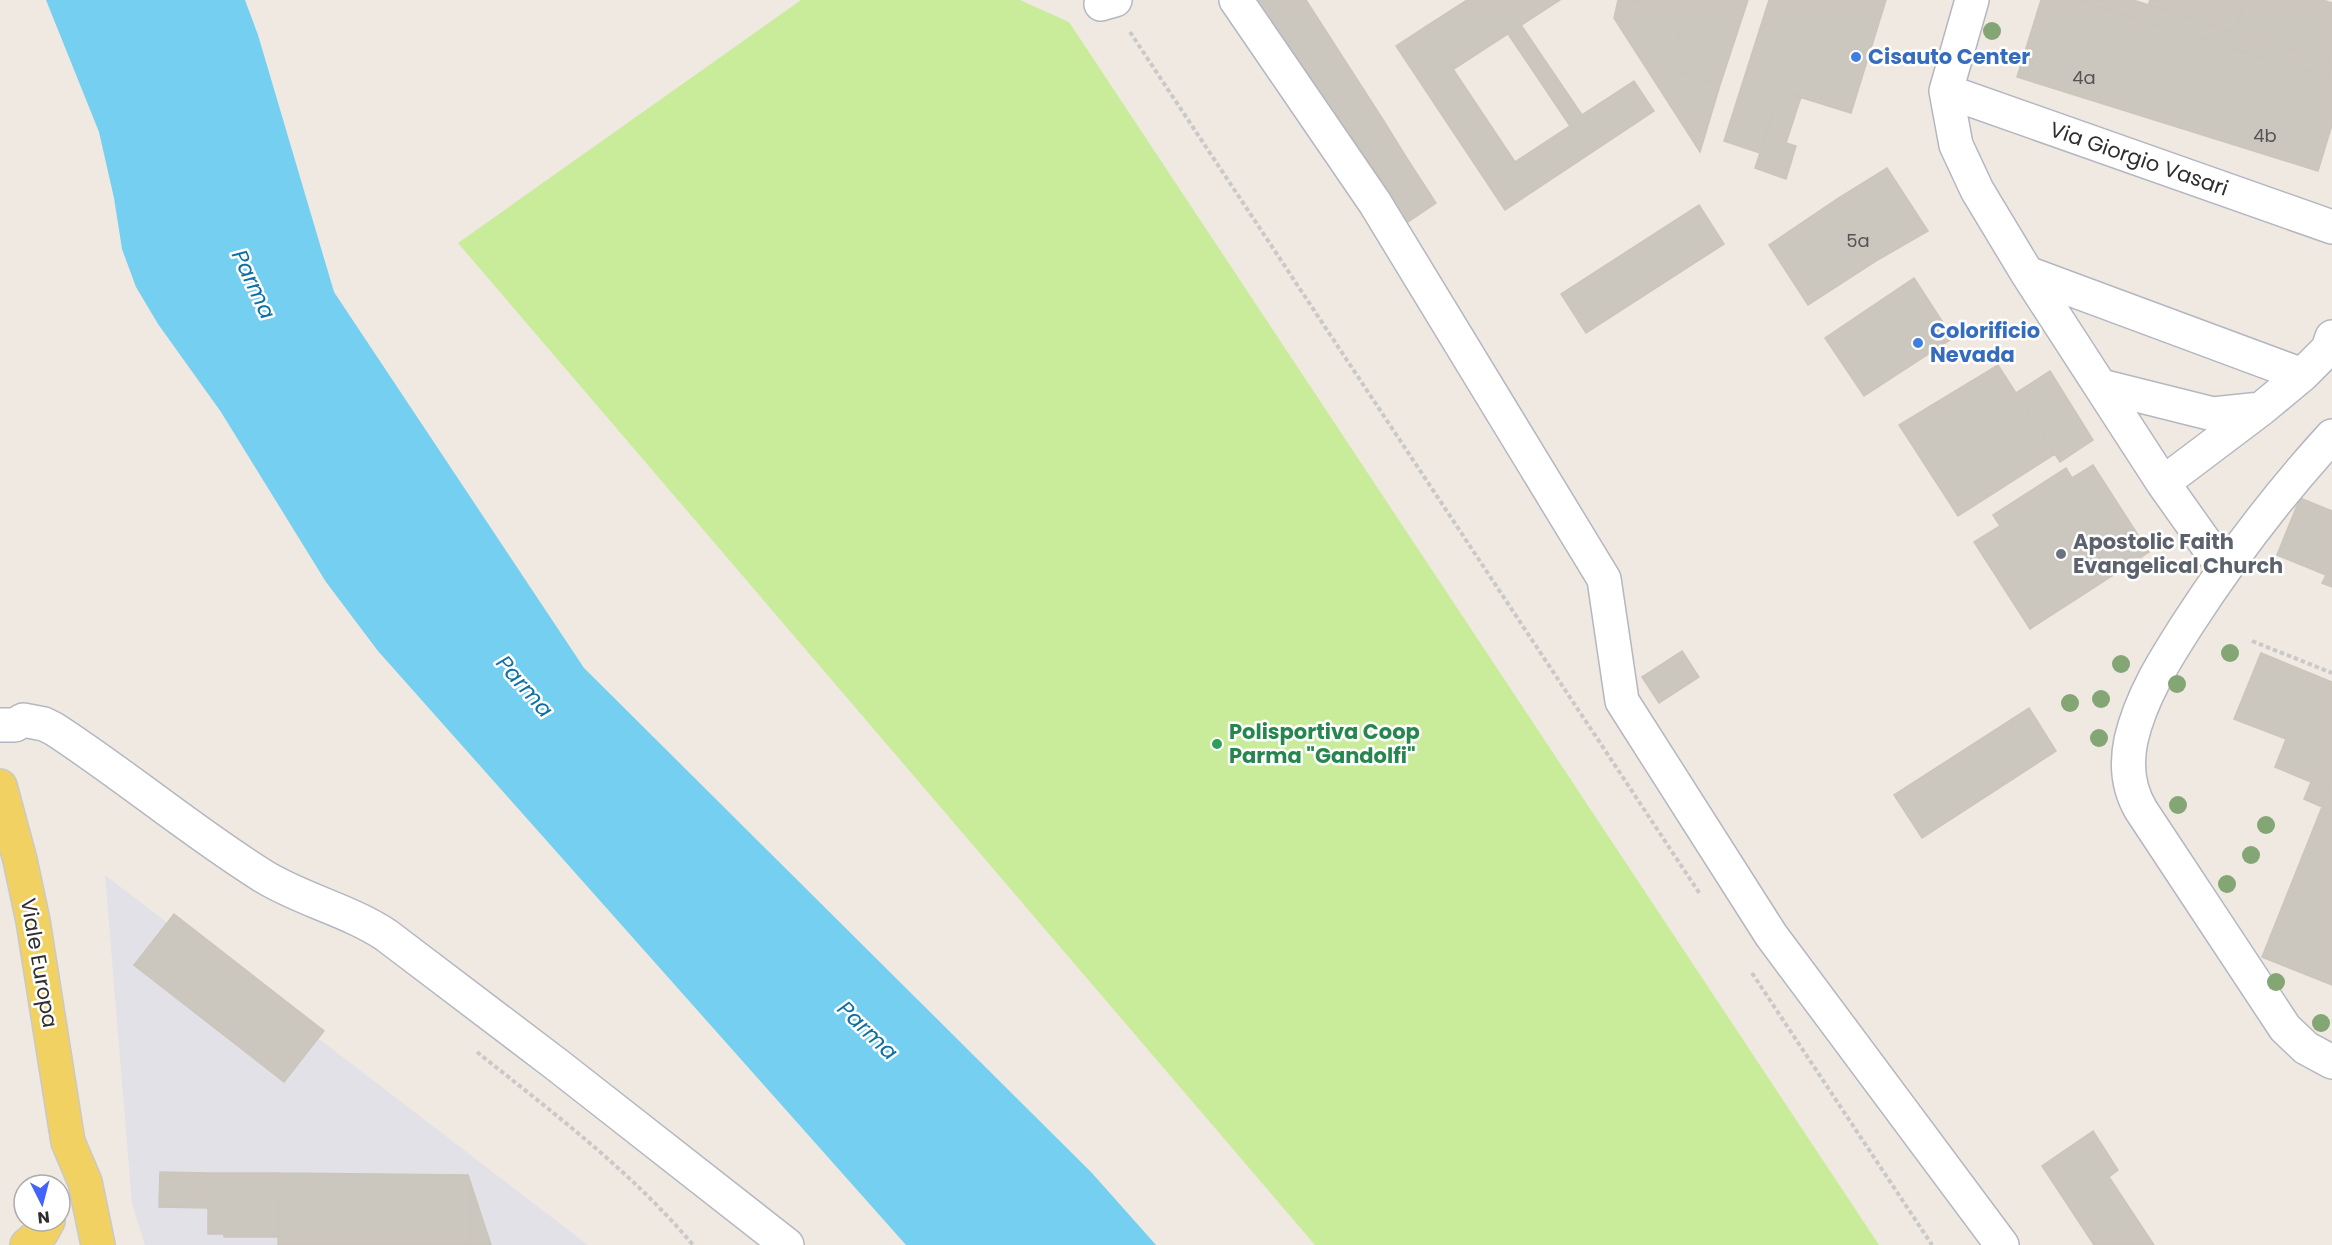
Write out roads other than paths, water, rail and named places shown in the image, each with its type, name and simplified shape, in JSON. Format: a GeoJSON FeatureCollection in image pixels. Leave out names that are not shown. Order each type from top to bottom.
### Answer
{"type":"FeatureCollection","features":[{"type":"Feature","properties":{"kind":"main road","name":"Viale Europa"},"geometry":{"type":"LineString","coordinates":[[0,786],[20,860],[33,921],[68,1142],[68,1154],[62,1173]]}},
{"type":"Feature","properties":{"kind":"main road","name":"Viale Europa"},"geometry":{"type":"LineString","coordinates":[[68,1142],[85,1182],[98,1245]]}},
{"type":"Feature","properties":{"kind":"main road"},"geometry":{"type":"LineString","coordinates":[[27,1245],[41,1233]]}},
{"type":"Feature","properties":{"kind":"street"},"geometry":{"type":"LineString","coordinates":[[1236,0],[1375,203],[1604,579],[1622,701],[1771,935],[2002,1245]]}},
{"type":"Feature","properties":{"kind":"street"},"geometry":{"type":"LineString","coordinates":[[1972,0],[1946,91],[1956,145],[1977,190],[2027,273],[2163,483],[2217,559]]}},
{"type":"Feature","properties":{"kind":"street","name":"Via Giorgio Vasari"},"geometry":{"type":"LineString","coordinates":[[1946,91],[2332,227]]}},
{"type":"Feature","properties":{"kind":"street"},"geometry":{"type":"LineString","coordinates":[[2027,273],[2302,375]]}},
{"type":"Feature","properties":{"kind":"street"},"geometry":{"type":"LineString","coordinates":[[2163,483],[2302,375],[2328,349],[2332,337]]}},
{"type":"Feature","properties":{"kind":"street"},"geometry":{"type":"LineString","coordinates":[[2100,386],[2213,414],[2261,409]]}},
{"type":"Feature","properties":{"kind":"street"},"geometry":{"type":"LineString","coordinates":[[2332,436],[2217,559],[2141,706],[2128,759],[2130,783],[2141,810],[2285,1028],[2306,1048],[2332,1062]]}},
{"type":"Feature","properties":{"kind":"street"},"geometry":{"type":"LineString","coordinates":[[0,725],[15,725],[23,720],[44,724],[54,729],[264,876],[312,901],[359,919],[386,935],[788,1245]]}},
{"type":"Feature","properties":{"kind":"water","name":"Parma"},"geometry":{"type":"Polygon","coordinates":[[[46,0],[245,0],[258,35],[334,292],[584,668],[1091,1172],[1156,1245],[906,1245],[378,651],[326,582],[221,412],[158,324],[136,287],[122,249],[114,198],[99,132],[46,0]]]}},
{"type":"Feature","properties":{"kind":"place","name":"Cisauto Center"},"geometry":{"type":"Point","coordinates":[1856,57]}},
{"type":"Feature","properties":{"kind":"place","name":"Colorificio Nevada"},"geometry":{"type":"Point","coordinates":[1918,343]}},
{"type":"Feature","properties":{"kind":"place","name":"Apostolic Faith Evangelical Church"},"geometry":{"type":"Point","coordinates":[2061,554]}},
{"type":"Feature","properties":{"kind":"place","name":"Polisportiva Coop Parma \"Gandolfi\""},"geometry":{"type":"Point","coordinates":[1217,744]}}]}
